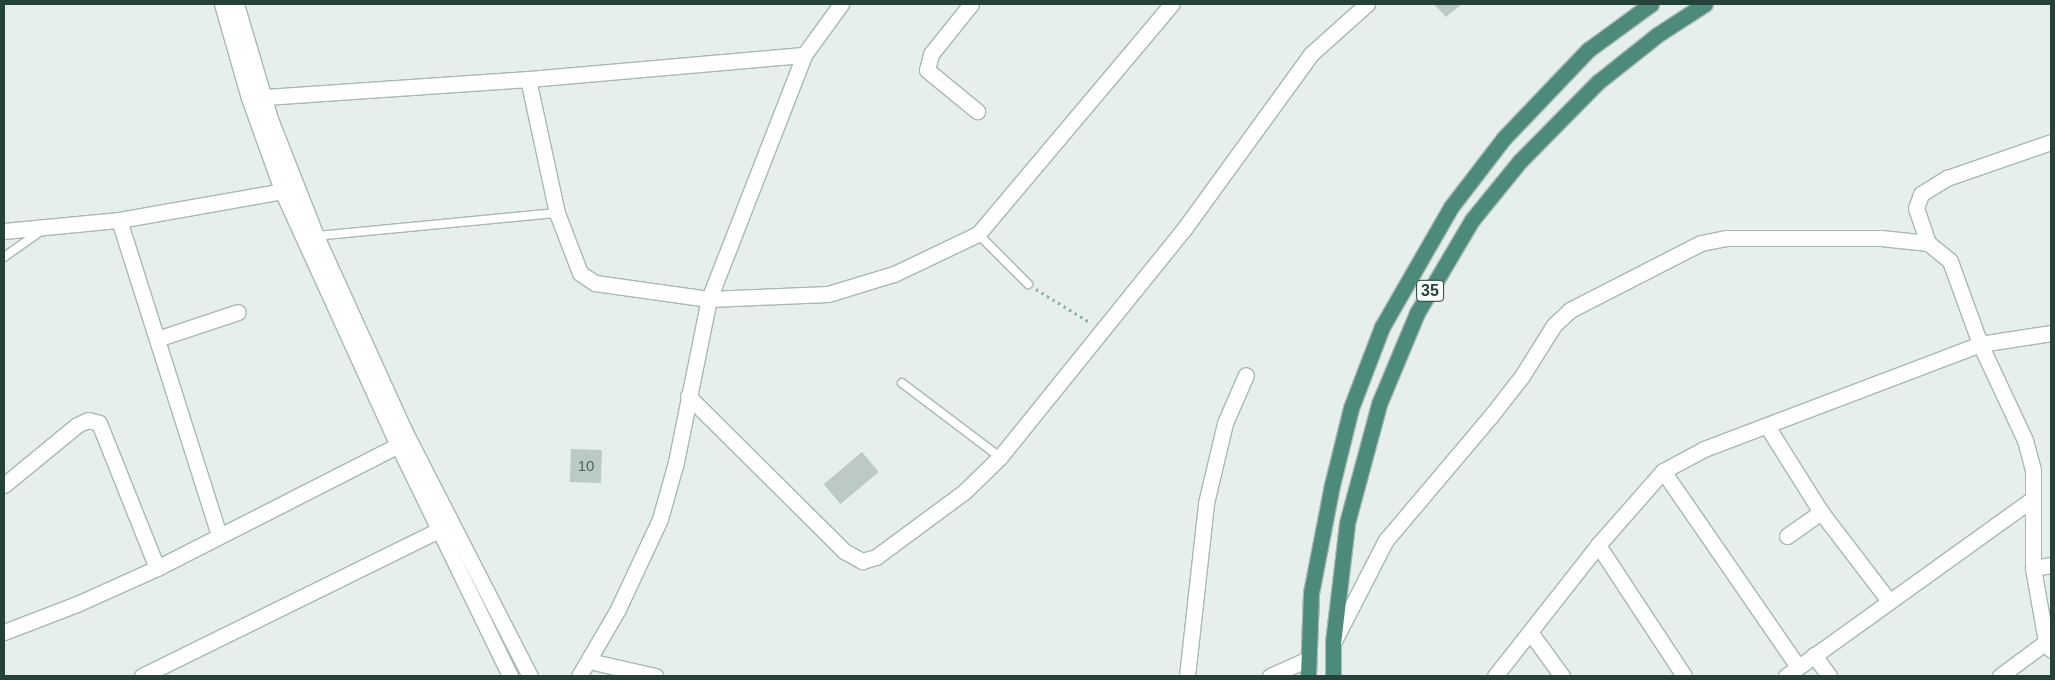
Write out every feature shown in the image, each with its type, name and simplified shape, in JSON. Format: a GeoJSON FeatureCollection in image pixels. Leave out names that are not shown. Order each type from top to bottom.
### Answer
{"type":"FeatureCollection","features":[{"type":"Feature","properties":{"kind":"highway","name":"35"},"geometry":{"type":"LineString","coordinates":[[1308,676],[1312,592],[1332,485],[1351,408],[1382,327],[1451,207],[1504,138],[1588,50],[1651,4]]}},
{"type":"Feature","properties":{"kind":"highway","name":"35"},"geometry":{"type":"LineString","coordinates":[[1332,676],[1333,643],[1347,522],[1379,404],[1416,313],[1472,220],[1520,161],[1598,82],[1657,35],[1705,4]]}},
{"type":"Feature","properties":{"kind":"street"},"geometry":{"type":"LineString","coordinates":[[222,4],[290,191],[398,445],[441,529],[510,676]]}},
{"type":"Feature","properties":{"kind":"street"},"geometry":{"type":"LineString","coordinates":[[236,4],[256,98]]}},
{"type":"Feature","properties":{"kind":"street"},"geometry":{"type":"LineString","coordinates":[[579,676],[634,578],[660,519],[676,462],[709,299],[804,55],[841,4]]}},
{"type":"Feature","properties":{"kind":"street"},"geometry":{"type":"LineString","coordinates":[[971,4],[931,54],[927,70],[977,111]]}},
{"type":"Feature","properties":{"kind":"street"},"geometry":{"type":"LineString","coordinates":[[528,79],[557,213],[580,273],[595,283],[709,299],[828,294],[870,284],[978,234],[1172,4]]}},
{"type":"Feature","properties":{"kind":"street"},"geometry":{"type":"LineString","coordinates":[[688,396],[844,551],[862,561],[876,557],[964,492],[1000,457],[1184,230],[1311,54],[1367,4]]}},
{"type":"Feature","properties":{"kind":"street"},"geometry":{"type":"LineString","coordinates":[[256,98],[528,79],[804,55]]}},
{"type":"Feature","properties":{"kind":"street"},"geometry":{"type":"LineString","coordinates":[[2000,676],[2048,646],[2033,568],[2031,500],[2033,470],[2025,440],[1980,344],[1950,261],[1928,242],[1916,208],[1921,194],[1947,178],[2051,142]]}},
{"type":"Feature","properties":{"kind":"street"},"geometry":{"type":"LineString","coordinates":[[4,231],[119,220],[290,191]]}},
{"type":"Feature","properties":{"kind":"street"},"geometry":{"type":"LineString","coordinates":[[290,191],[316,236],[404,430],[530,676]]}},
{"type":"Feature","properties":{"kind":"street"},"geometry":{"type":"LineString","coordinates":[[119,220],[218,535]]}},
{"type":"Feature","properties":{"kind":"street"},"geometry":{"type":"LineString","coordinates":[[1333,643],[1386,540],[1490,417],[1522,376],[1554,325],[1570,310],[1701,243],[1726,238],[1881,238],[1928,242]]}},
{"type":"Feature","properties":{"kind":"street"},"geometry":{"type":"LineString","coordinates":[[157,339],[238,312]]}},
{"type":"Feature","properties":{"kind":"street"},"geometry":{"type":"LineString","coordinates":[[1495,676],[1598,545],[1664,471],[1704,449],[1980,344],[2051,333]]}},
{"type":"Feature","properties":{"kind":"street"},"geometry":{"type":"LineString","coordinates":[[1187,676],[1206,502],[1225,423],[1246,375]]}},
{"type":"Feature","properties":{"kind":"street"},"geometry":{"type":"LineString","coordinates":[[4,485],[77,425],[88,420],[99,423],[158,568]]}},
{"type":"Feature","properties":{"kind":"street"},"geometry":{"type":"LineString","coordinates":[[1767,426],[1821,512],[1889,601]]}},
{"type":"Feature","properties":{"kind":"street"},"geometry":{"type":"LineString","coordinates":[[4,632],[77,604],[158,568],[218,535],[398,445]]}},
{"type":"Feature","properties":{"kind":"street"},"geometry":{"type":"LineString","coordinates":[[1664,471],[1792,672],[2031,500]]}},
{"type":"Feature","properties":{"kind":"street"},"geometry":{"type":"LineString","coordinates":[[1787,536],[1821,512]]}},
{"type":"Feature","properties":{"kind":"street"},"geometry":{"type":"LineString","coordinates":[[142,676],[441,529]]}},
{"type":"Feature","properties":{"kind":"street"},"geometry":{"type":"LineString","coordinates":[[1598,545],[1684,676]]}},
{"type":"Feature","properties":{"kind":"street"},"geometry":{"type":"LineString","coordinates":[[2033,568],[2051,566]]}},
{"type":"Feature","properties":{"kind":"street"},"geometry":{"type":"LineString","coordinates":[[1530,632],[1562,676]]}},
{"type":"Feature","properties":{"kind":"street"},"geometry":{"type":"LineString","coordinates":[[1814,655],[1829,676]]}},
{"type":"Feature","properties":{"kind":"street"},"geometry":{"type":"LineString","coordinates":[[1270,676],[1308,658]]}},
{"type":"Feature","properties":{"kind":"street"},"geometry":{"type":"LineString","coordinates":[[589,661],[655,676]]}},
{"type":"Feature","properties":{"kind":"lane"},"geometry":{"type":"LineString","coordinates":[[316,236],[557,213]]}},
{"type":"Feature","properties":{"kind":"lane"},"geometry":{"type":"LineString","coordinates":[[4,257],[45,228]]}},
{"type":"Feature","properties":{"kind":"lane"},"geometry":{"type":"LineString","coordinates":[[978,234],[1028,284]]}},
{"type":"Feature","properties":{"kind":"lane"},"geometry":{"type":"LineString","coordinates":[[902,383],[1000,457]]}},
{"type":"Feature","properties":{"kind":"path"},"geometry":{"type":"LineString","coordinates":[[1028,284],[1102,330]]}},
{"type":"Feature","properties":{"kind":"building"},"geometry":{"type":"Polygon","coordinates":[[[1434,4],[1462,4],[1446,17],[1434,4]]]}},
{"type":"Feature","properties":{"kind":"building"},"geometry":{"type":"Polygon","coordinates":[[[571,449],[602,450],[601,483],[570,482],[571,449]]]}},
{"type":"Feature","properties":{"kind":"building"},"geometry":{"type":"Polygon","coordinates":[[[862,452],[879,472],[840,504],[824,484],[862,452]]]}}]}
